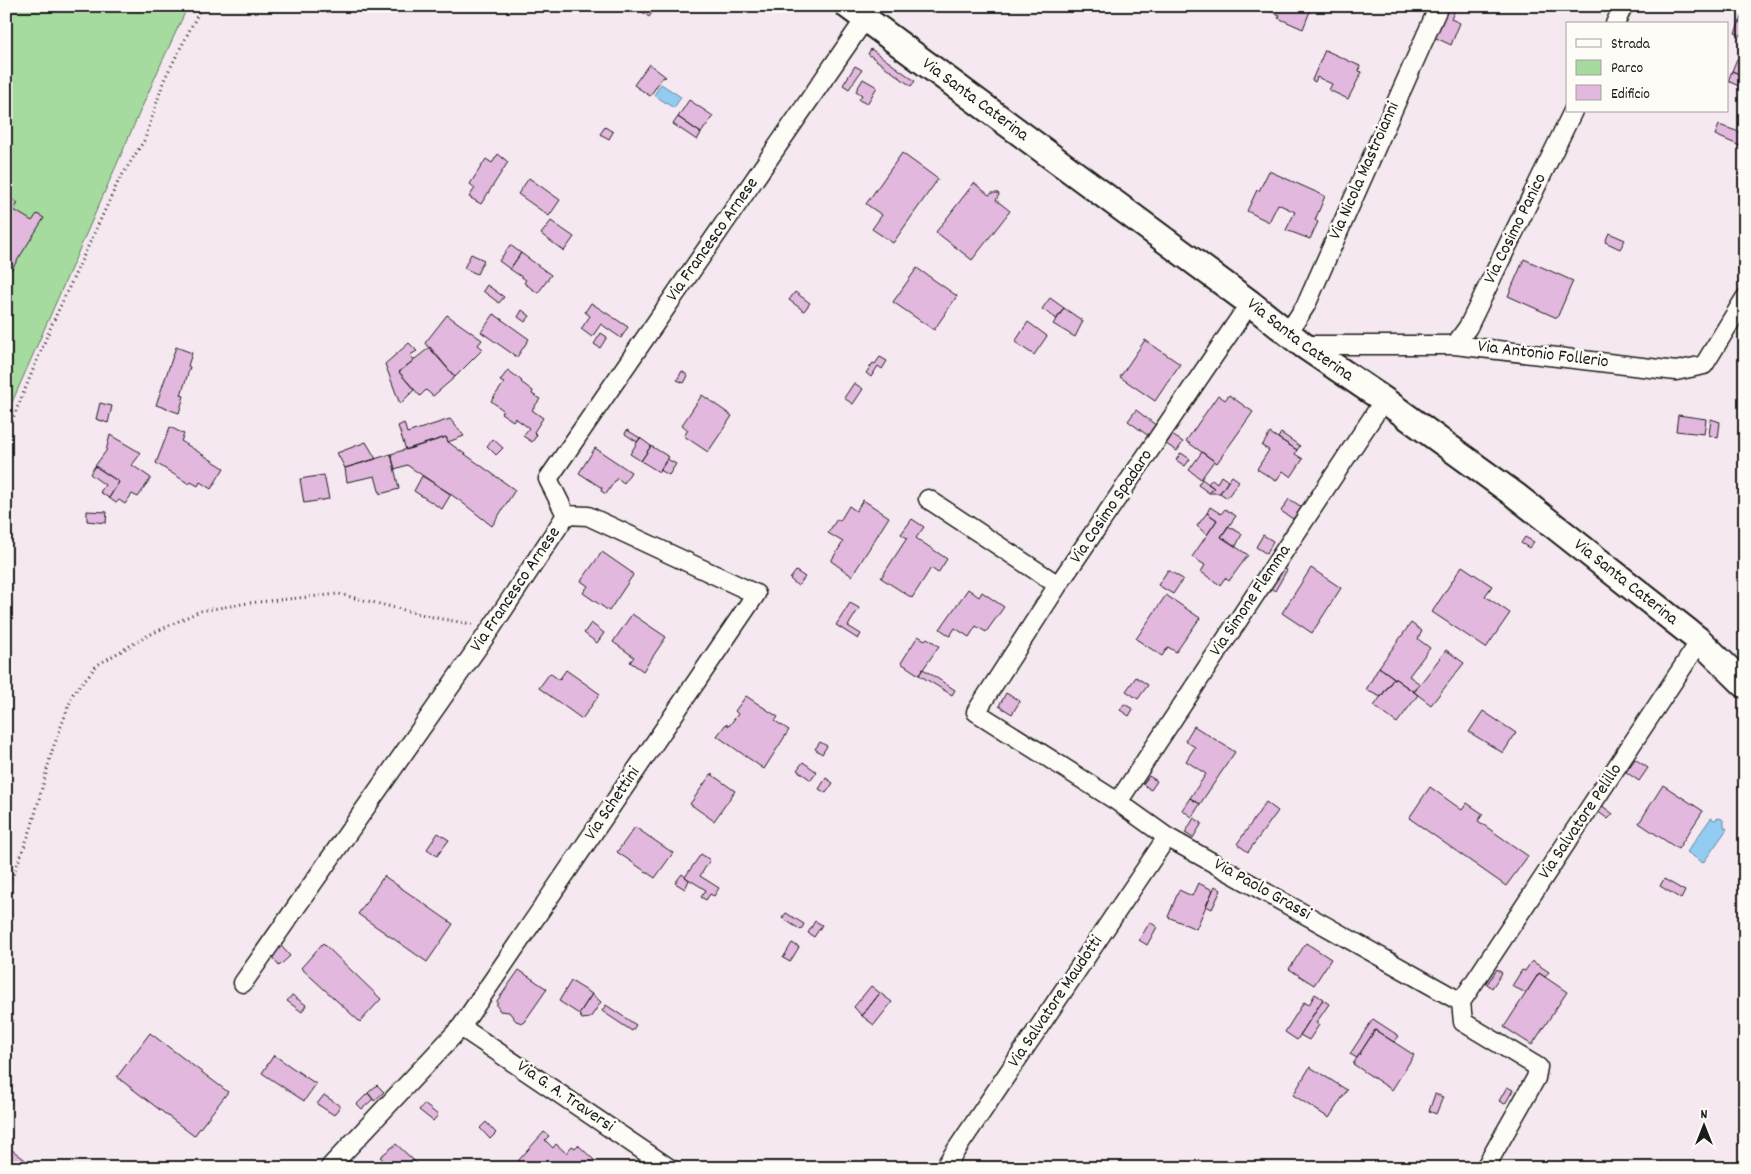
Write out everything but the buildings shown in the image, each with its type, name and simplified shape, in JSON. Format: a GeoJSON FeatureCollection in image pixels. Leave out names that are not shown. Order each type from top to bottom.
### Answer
{"type":"FeatureCollection","features":[{"type":"Feature","properties":{"kind":"street","name":"Via Nicola Mastroianni"},"geometry":{"type":"LineString","coordinates":[[1295,339],[1306,305],[1439,6]]}},
{"type":"Feature","properties":{"kind":"street"},"geometry":{"type":"LineString","coordinates":[[1616,22],[1623,6]]}},
{"type":"Feature","properties":{"kind":"street","name":"Via Santa Caterina"},"geometry":{"type":"LineString","coordinates":[[856,13],[1250,303],[1295,339],[1384,400],[1514,495],[1700,641],[1745,685]]}},
{"type":"Feature","properties":{"kind":"street","name":"Via Francesco Arnese"},"geometry":{"type":"LineString","coordinates":[[243,983],[492,627],[566,515],[548,479],[856,13]]}},
{"type":"Feature","properties":{"kind":"street","name":"Via Cosimo Panico"},"geometry":{"type":"LineString","coordinates":[[1455,345],[1468,327],[1573,112]]}},
{"type":"Feature","properties":{"kind":"street","name":"Via Antonio Follerio"},"geometry":{"type":"LineString","coordinates":[[1295,339],[1455,345],[1676,371],[1704,365],[1745,298]]}},
{"type":"Feature","properties":{"kind":"street","name":"Via Cosimo Spadaro"},"geometry":{"type":"LineString","coordinates":[[976,712],[1058,585],[1250,303]]}},
{"type":"Feature","properties":{"kind":"street","name":"Via Simone Flemma"},"geometry":{"type":"LineString","coordinates":[[1118,802],[1384,400]]}},
{"type":"Feature","properties":{"kind":"street"},"geometry":{"type":"LineString","coordinates":[[928,499],[1058,585]]}},
{"type":"Feature","properties":{"kind":"street","name":"Via Schettini"},"geometry":{"type":"LineString","coordinates":[[330,1167],[462,1027],[756,594],[588,516],[566,515]]}},
{"type":"Feature","properties":{"kind":"street","name":"Via Salvatore Pelillo"},"geometry":{"type":"LineString","coordinates":[[1461,1002],[1700,641]]}},
{"type":"Feature","properties":{"kind":"street","name":"Via Paolo Grassi"},"geometry":{"type":"LineString","coordinates":[[976,712],[1118,802],[1167,837],[1461,1002]]}},
{"type":"Feature","properties":{"kind":"street","name":"Via Salvatore Maudotti"},"geometry":{"type":"LineString","coordinates":[[944,1168],[1167,837]]}},
{"type":"Feature","properties":{"kind":"street"},"geometry":{"type":"LineString","coordinates":[[1461,1002],[1463,1022],[1538,1067],[1536,1078],[1485,1168]]}},
{"type":"Feature","properties":{"kind":"street","name":"Via G. A. Traversi"},"geometry":{"type":"LineString","coordinates":[[462,1027],[669,1168]]}},
{"type":"Feature","properties":{"kind":"path"},"geometry":{"type":"LineString","coordinates":[[6,435],[52,324],[118,182],[145,139],[164,80],[202,6]]}},
{"type":"Feature","properties":{"kind":"path"},"geometry":{"type":"LineString","coordinates":[[6,893],[31,829],[52,751],[73,694],[97,665],[147,636],[200,611],[248,603],[339,594],[441,619],[492,627]]}},
{"type":"Feature","properties":{"kind":"green space"},"geometry":{"type":"Polygon","coordinates":[[[6,6],[188,6],[6,416],[6,6]]]}},
{"type":"Feature","properties":{"kind":"water"},"geometry":{"type":"Polygon","coordinates":[[[661,84],[681,97],[674,108],[654,95],[661,84]]]}},
{"type":"Feature","properties":{"kind":"water"},"geometry":{"type":"Polygon","coordinates":[[[1711,818],[1714,820],[1722,819],[1724,827],[1727,829],[1703,863],[1687,852],[1711,818]]]}}]}
